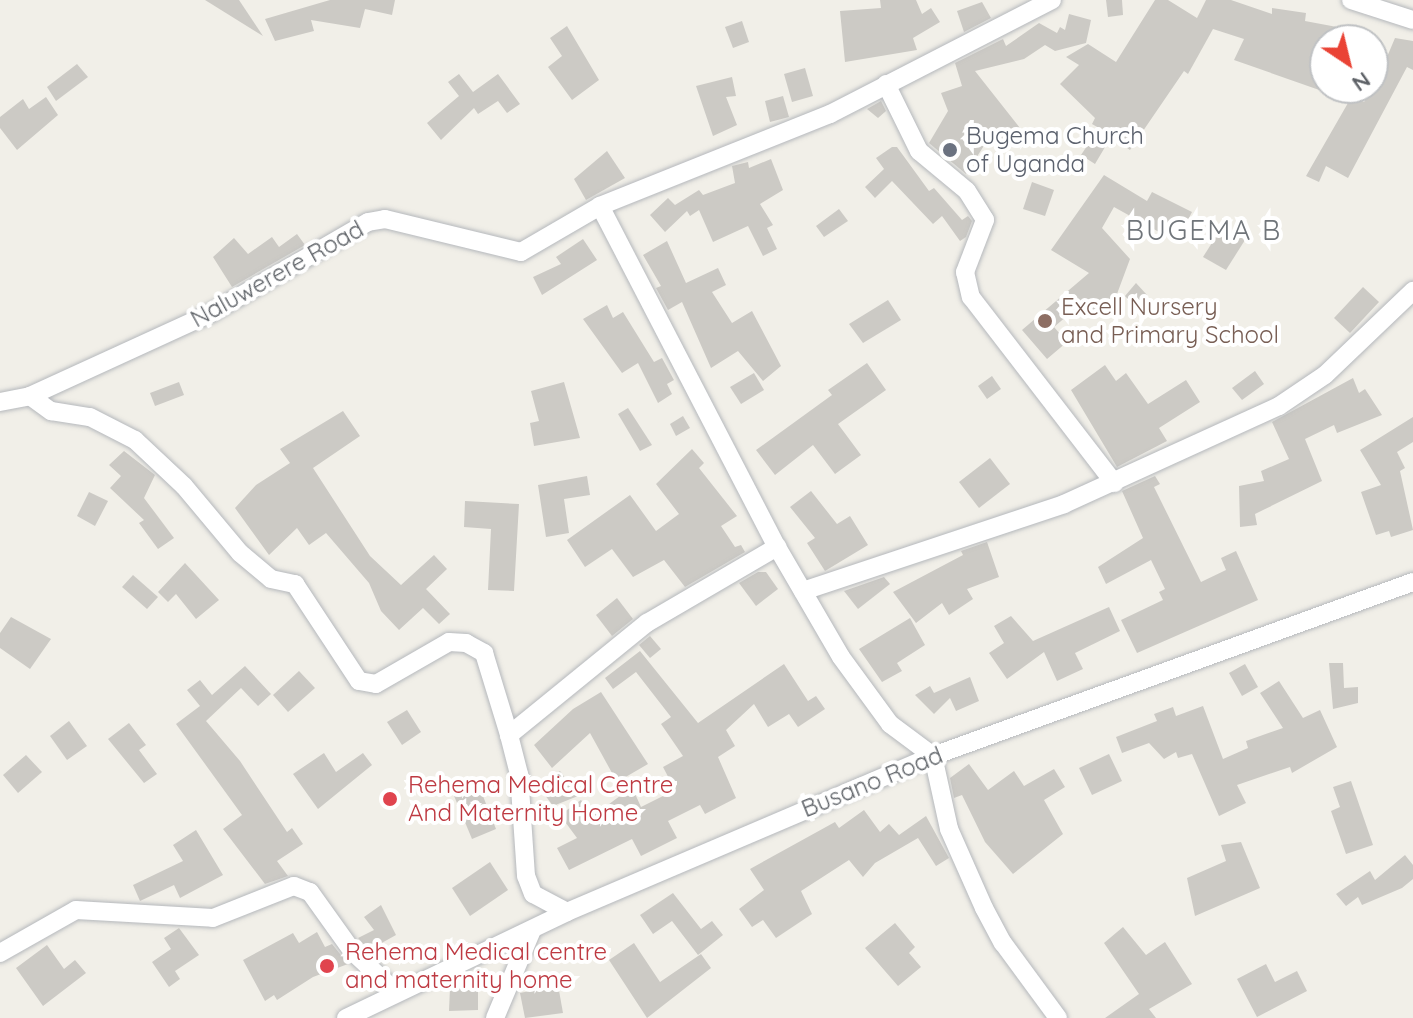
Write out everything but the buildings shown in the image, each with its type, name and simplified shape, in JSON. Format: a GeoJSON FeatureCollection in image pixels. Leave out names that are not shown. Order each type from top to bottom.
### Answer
{"type":"FeatureCollection","features":[{"type":"Feature","properties":{"kind":"street","name":"Naluwerere Road"},"geometry":{"type":"LineString","coordinates":[[0,402],[30,396],[211,313],[368,222],[385,219],[521,252],[600,206],[819,119],[1052,0]]}},
{"type":"Feature","properties":{"kind":"street"},"geometry":{"type":"LineString","coordinates":[[1351,0],[1413,20]]}},
{"type":"Feature","properties":{"kind":"street"},"geometry":{"type":"LineString","coordinates":[[886,84],[919,151],[967,191],[985,220],[965,272],[971,297],[1114,483]]}},
{"type":"Feature","properties":{"kind":"street"},"geometry":{"type":"LineString","coordinates":[[600,206],[777,547],[841,657],[890,724],[933,756],[949,829],[984,908],[1003,943],[1058,1018]]}},
{"type":"Feature","properties":{"kind":"street"},"geometry":{"type":"LineString","coordinates":[[803,591],[1114,483],[1309,389],[1413,291]]}},
{"type":"Feature","properties":{"kind":"street"},"geometry":{"type":"LineString","coordinates":[[30,396],[51,411],[90,417],[135,440],[184,486],[240,553],[271,579],[295,584],[359,681],[376,684],[449,642],[466,643],[484,653],[519,774],[526,876],[533,894],[567,912]]}},
{"type":"Feature","properties":{"kind":"street"},"geometry":{"type":"LineString","coordinates":[[509,735],[647,623],[777,547]]}},
{"type":"Feature","properties":{"kind":"street","name":"Busano Road"},"geometry":{"type":"LineString","coordinates":[[346,1018],[395,991],[567,912],[933,756],[1413,582]]}},
{"type":"Feature","properties":{"kind":"street"},"geometry":{"type":"LineString","coordinates":[[0,953],[76,910],[213,918],[294,886],[310,892],[353,952],[395,991]]}},
{"type":"Feature","properties":{"kind":"street"},"geometry":{"type":"LineString","coordinates":[[495,1018],[532,930]]}},
{"type":"Feature","properties":{"kind":"place","name":"Bugema Church of Uganda"},"geometry":{"type":"Point","coordinates":[950,150]}},
{"type":"Feature","properties":{"kind":"place","name":"Excell Nursery and Primary School"},"geometry":{"type":"Point","coordinates":[1045,321]}},
{"type":"Feature","properties":{"kind":"place","name":"Rehema Medical Centre And Maternity Home"},"geometry":{"type":"Point","coordinates":[390,799]}},
{"type":"Feature","properties":{"kind":"place","name":"Rehema Medical centre and maternity home"},"geometry":{"type":"Point","coordinates":[327,966]}},
{"type":"Feature","properties":{"kind":"district","name":"BUGEMA B"},"geometry":{"type":"Point","coordinates":[1204,230]}}]}
